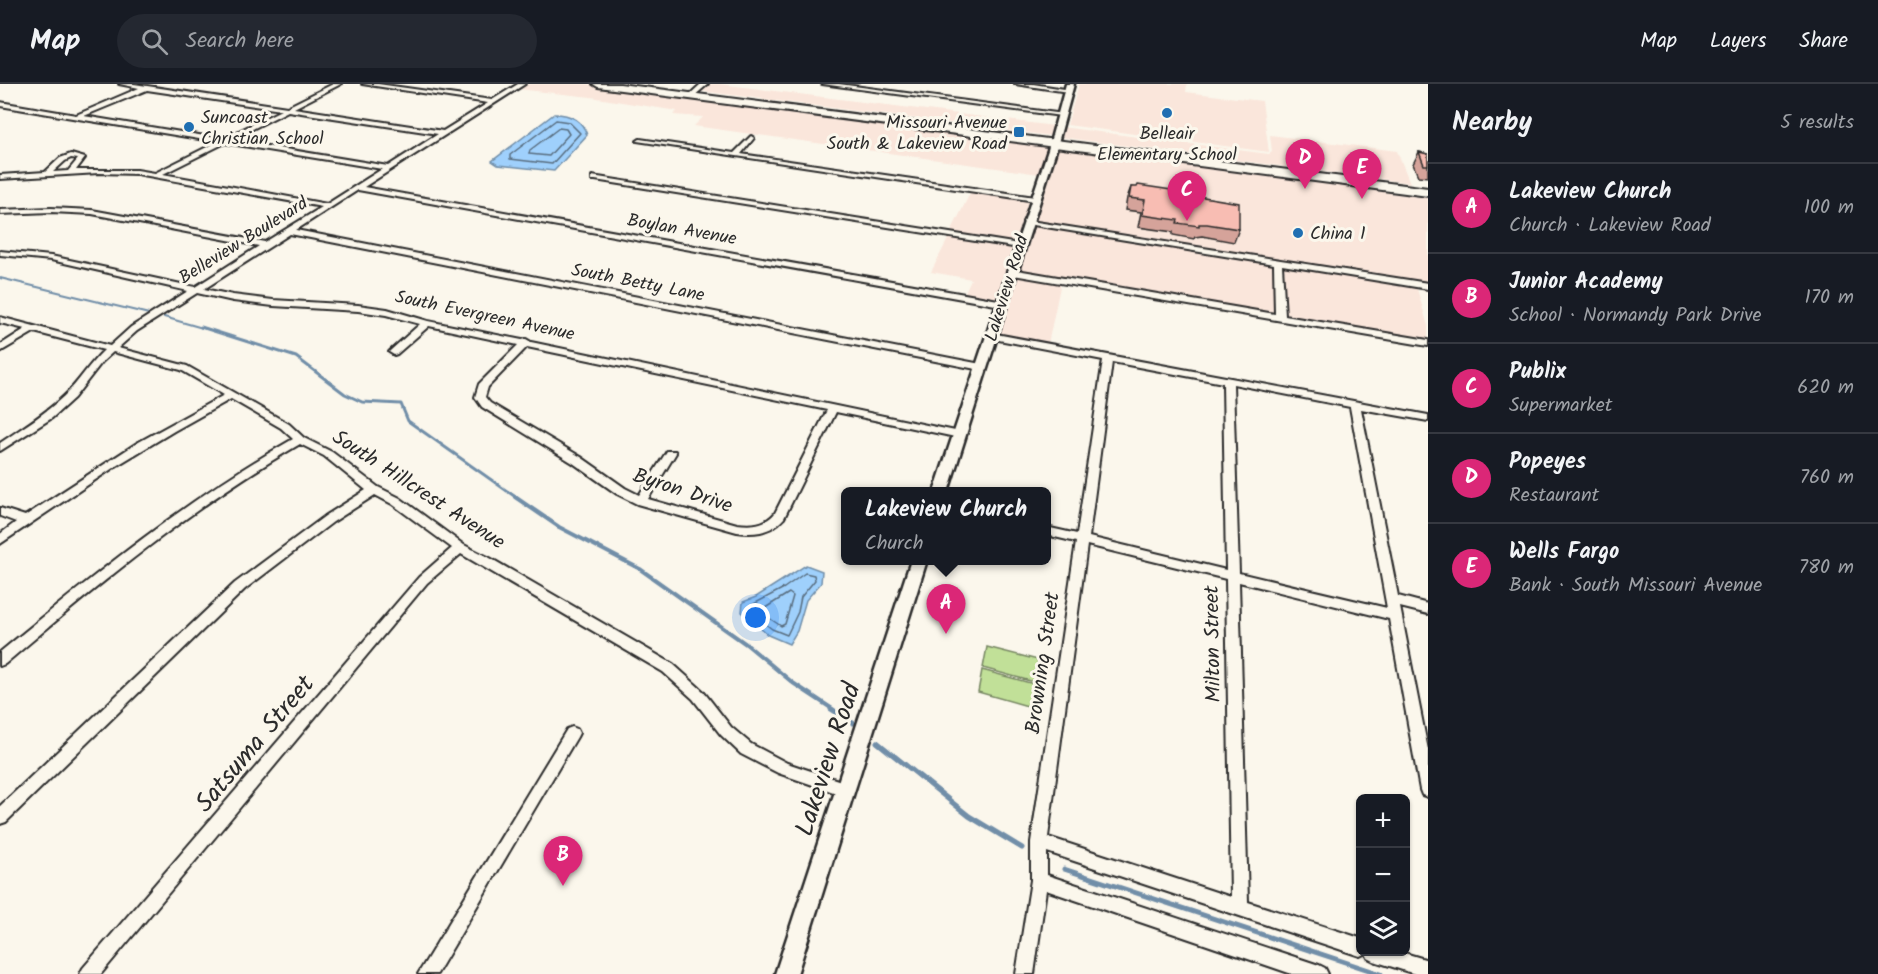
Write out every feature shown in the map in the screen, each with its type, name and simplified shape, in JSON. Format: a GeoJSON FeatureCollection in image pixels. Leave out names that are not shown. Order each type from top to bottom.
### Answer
{"type":"FeatureCollection","features":[{"type":"Feature","properties":{"kind":"main road"},"geometry":{"type":"LineString","coordinates":[[598,84],[693,94],[1428,192]]}},
{"type":"Feature","properties":{"kind":"main road"},"geometry":{"type":"LineString","coordinates":[[1054,141],[1428,186]]}},
{"type":"Feature","properties":{"kind":"street"},"geometry":{"type":"LineString","coordinates":[[122,84],[444,133]]}},
{"type":"Feature","properties":{"kind":"street"},"geometry":{"type":"LineString","coordinates":[[76,117],[154,84]]}},
{"type":"Feature","properties":{"kind":"street"},"geometry":{"type":"LineString","coordinates":[[156,175],[338,84]]}},
{"type":"Feature","properties":{"kind":"street"},"geometry":{"type":"LineString","coordinates":[[365,84],[493,102]]}},
{"type":"Feature","properties":{"kind":"street","name":"Belleview Boulevard"},"geometry":{"type":"LineString","coordinates":[[0,448],[48,416],[70,396],[99,360],[134,329],[522,84]]}},
{"type":"Feature","properties":{"kind":"street"},"geometry":{"type":"LineString","coordinates":[[693,94],[705,84]]}},
{"type":"Feature","properties":{"kind":"street"},"geometry":{"type":"LineString","coordinates":[[825,84],[1061,114]]}},
{"type":"Feature","properties":{"kind":"street"},"geometry":{"type":"LineString","coordinates":[[883,91],[888,84]]}},
{"type":"Feature","properties":{"kind":"street"},"geometry":{"type":"LineString","coordinates":[[1018,84],[1069,87]]}},
{"type":"Feature","properties":{"kind":"street","name":"Lakeview Road"},"geometry":{"type":"LineString","coordinates":[[943,487],[1054,141],[1069,87]]}},
{"type":"Feature","properties":{"kind":"street"},"geometry":{"type":"LineString","coordinates":[[0,104],[388,168]]}},
{"type":"Feature","properties":{"kind":"street"},"geometry":{"type":"LineString","coordinates":[[736,155],[751,138]]}},
{"type":"Feature","properties":{"kind":"street"},"geometry":{"type":"LineString","coordinates":[[640,141],[1035,199]]}},
{"type":"Feature","properties":{"kind":"street"},"geometry":{"type":"LineString","coordinates":[[47,174],[63,159],[74,156],[82,158],[70,173]]}},
{"type":"Feature","properties":{"kind":"street"},"geometry":{"type":"LineString","coordinates":[[0,177],[120,171],[156,175],[328,206]]}},
{"type":"Feature","properties":{"kind":"street"},"geometry":{"type":"LineString","coordinates":[[595,178],[1019,246]]}},
{"type":"Feature","properties":{"kind":"street","name":"Boylan Avenue"},"geometry":{"type":"LineString","coordinates":[[357,188],[1001,303]]}},
{"type":"Feature","properties":{"kind":"street"},"geometry":{"type":"LineString","coordinates":[[0,212],[51,210],[92,212],[266,245]]}},
{"type":"Feature","properties":{"kind":"street"},"geometry":{"type":"LineString","coordinates":[[1027,222],[1428,286]]}},
{"type":"Feature","properties":{"kind":"street","name":"South Betty Lane"},"geometry":{"type":"LineString","coordinates":[[289,231],[981,367]]}},
{"type":"Feature","properties":{"kind":"street","name":"South Evergreen Avenue"},"geometry":{"type":"LineString","coordinates":[[0,253],[51,258],[233,298],[387,312],[427,323],[960,435]]}},
{"type":"Feature","properties":{"kind":"street"},"geometry":{"type":"LineString","coordinates":[[1278,262],[1280,317]]}},
{"type":"Feature","properties":{"kind":"street"},"geometry":{"type":"LineString","coordinates":[[1011,272],[1428,343]]}},
{"type":"Feature","properties":{"kind":"street","name":"South Hillcrest Avenue"},"geometry":{"type":"LineString","coordinates":[[0,320],[112,347],[184,368],[207,380],[230,396],[254,407],[285,426],[300,440],[328,454],[361,477],[374,490],[396,501],[460,548],[668,668],[698,695],[726,731],[746,749],[783,768],[845,789]]}},
{"type":"Feature","properties":{"kind":"street"},"geometry":{"type":"LineString","coordinates":[[394,352],[427,323]]}},
{"type":"Feature","properties":{"kind":"street"},"geometry":{"type":"LineString","coordinates":[[0,349],[33,328]]}},
{"type":"Feature","properties":{"kind":"street"},"geometry":{"type":"LineString","coordinates":[[992,336],[1428,418]]}},
{"type":"Feature","properties":{"kind":"street","name":"Byron Drive"},"geometry":{"type":"LineString","coordinates":[[526,342],[483,386],[480,391],[482,402],[640,501],[737,528],[764,528],[780,515],[832,408]]}},
{"type":"Feature","properties":{"kind":"street","name":"Browning Street"},"geometry":{"type":"LineString","coordinates":[[1025,974],[1039,880],[1039,842],[1107,358]]}},
{"type":"Feature","properties":{"kind":"street","name":"Milton Street"},"geometry":{"type":"LineString","coordinates":[[1228,380],[1240,908]]}},
{"type":"Feature","properties":{"kind":"street"},"geometry":{"type":"LineString","coordinates":[[0,540],[131,450],[230,396]]}},
{"type":"Feature","properties":{"kind":"street"},"geometry":{"type":"LineString","coordinates":[[1355,404],[1428,790]]}},
{"type":"Feature","properties":{"kind":"street"},"geometry":{"type":"LineString","coordinates":[[0,660],[119,561],[216,489],[300,440]]}},
{"type":"Feature","properties":{"kind":"street"},"geometry":{"type":"LineString","coordinates":[[640,501],[671,453]]}},
{"type":"Feature","properties":{"kind":"street"},"geometry":{"type":"LineString","coordinates":[[0,817],[240,586],[329,519],[374,490]]}},
{"type":"Feature","properties":{"kind":"street"},"geometry":{"type":"LineString","coordinates":[[0,512],[26,521]]}},
{"type":"Feature","properties":{"kind":"street"},"geometry":{"type":"LineString","coordinates":[[1051,532],[1395,615]]}},
{"type":"Feature","properties":{"kind":"street","name":"Satsuma Street"},"geometry":{"type":"LineString","coordinates":[[89,974],[423,580],[460,548]]}},
{"type":"Feature","properties":{"kind":"street","name":"Lakeview Road"},"geometry":{"type":"LineString","coordinates":[[786,974],[918,565]]}},
{"type":"Feature","properties":{"kind":"street"},"geometry":{"type":"LineString","coordinates":[[1393,600],[1428,609]]}},
{"type":"Feature","properties":{"kind":"street"},"geometry":{"type":"LineString","coordinates":[[427,974],[572,733]]}},
{"type":"Feature","properties":{"kind":"street"},"geometry":{"type":"LineString","coordinates":[[1039,842],[1356,946]]}},
{"type":"Feature","properties":{"kind":"street"},"geometry":{"type":"LineString","coordinates":[[1039,880],[1319,974]]}},
{"type":"Feature","properties":{"kind":"street"},"geometry":{"type":"LineString","coordinates":[[1389,956],[1428,969]]}},
{"type":"Feature","properties":{"kind":"shaded area"},"geometry":{"type":"Polygon","coordinates":[[[526,84],[590,84],[1048,147],[1032,197],[1030,197],[1039,174],[694,126],[703,117],[673,115],[677,111],[591,97],[517,89],[526,84]]]}},
{"type":"Feature","properties":{"kind":"shaded area"},"geometry":{"type":"Polygon","coordinates":[[[709,84],[1054,126],[1051,136],[700,91],[709,84]]]}},
{"type":"Feature","properties":{"kind":"shaded area","name":"Belleair Elementary School"},"geometry":{"type":"Polygon","coordinates":[[[1079,84],[1187,84],[1186,92],[1262,101],[1269,152],[1067,125],[1079,84]]]}},
{"type":"Feature","properties":{"kind":"shaded area"},"geometry":{"type":"Polygon","coordinates":[[[1061,127],[1269,154],[1272,152],[1270,135],[1397,151],[1410,183],[1059,137],[1061,127]]]}},
{"type":"Feature","properties":{"kind":"shaded area"},"geometry":{"type":"Polygon","coordinates":[[[1056,148],[1428,198],[1428,284],[1032,221],[1056,148]]]}},
{"type":"Feature","properties":{"kind":"shaded area"},"geometry":{"type":"Polygon","coordinates":[[[971,191],[1031,200],[1015,244],[950,234],[971,191]]]}},
{"type":"Feature","properties":{"kind":"shaded area"},"geometry":{"type":"Polygon","coordinates":[[[1031,225],[1273,263],[1275,314],[1016,271],[1031,225]]]}},
{"type":"Feature","properties":{"kind":"shaded area"},"geometry":{"type":"Polygon","coordinates":[[[949,237],[1014,247],[997,300],[964,294],[971,279],[931,272],[949,237]]]}},
{"type":"Feature","properties":{"kind":"shaded area"},"geometry":{"type":"Polygon","coordinates":[[[1284,265],[1428,288],[1428,290],[1417,289],[1428,326],[1428,341],[1286,316],[1284,265]]]}},
{"type":"Feature","properties":{"kind":"shaded area"},"geometry":{"type":"Polygon","coordinates":[[[1015,274],[1061,282],[1048,344],[997,334],[1015,274]]]}},
{"type":"Feature","properties":{"kind":"green space"},"geometry":{"type":"Polygon","coordinates":[[[987,647],[1038,660],[1034,682],[983,668],[987,647]]]}},
{"type":"Feature","properties":{"kind":"green space"},"geometry":{"type":"Polygon","coordinates":[[[982,670],[1034,684],[1031,707],[978,692],[982,670]]]}},
{"type":"Feature","properties":{"kind":"water"},"geometry":{"type":"Polygon","coordinates":[[[554,114],[575,118],[587,135],[554,171],[498,165],[492,161],[554,114]]]}},
{"type":"Feature","properties":{"kind":"water"},"geometry":{"type":"Polygon","coordinates":[[[806,565],[822,571],[821,583],[806,600],[797,631],[789,644],[768,635],[742,612],[743,602],[756,597],[806,565]]]}},
{"type":"Feature","properties":{"kind":"building"},"geometry":{"type":"Polygon","coordinates":[[[1419,152],[1428,154],[1428,165],[1424,165],[1419,152]]]}},
{"type":"Feature","properties":{"kind":"building"},"geometry":{"type":"Polygon","coordinates":[[[1138,185],[1239,203],[1239,229],[1207,224],[1199,224],[1199,226],[1177,223],[1178,220],[1142,215],[1145,200],[1129,198],[1131,187],[1138,185]]]}},
{"type":"Feature","properties":{"kind":"waterway"},"geometry":{"type":"LineString","coordinates":[[0,278],[149,314]]}},
{"type":"Feature","properties":{"kind":"waterway"},"geometry":{"type":"LineString","coordinates":[[164,317],[206,329]]}},
{"type":"Feature","properties":{"kind":"waterway"},"geometry":{"type":"LineString","coordinates":[[201,327],[296,357],[345,394],[362,402],[401,404],[408,421],[517,498]]}},
{"type":"Feature","properties":{"kind":"waterway"},"geometry":{"type":"LineString","coordinates":[[515,497],[559,527],[640,569],[746,644],[793,683],[834,710]]}},
{"type":"Feature","properties":{"kind":"waterway"},"geometry":{"type":"LineString","coordinates":[[831,709],[853,723]]}},
{"type":"Feature","properties":{"kind":"waterway"},"geometry":{"type":"LineString","coordinates":[[877,742],[969,816],[1022,848]]}},
{"type":"Feature","properties":{"kind":"waterway"},"geometry":{"type":"LineString","coordinates":[[1064,869],[1381,974]]}},
{"type":"Feature","properties":{"kind":"place","name":"Belleair Elementary School"},"geometry":{"type":"Point","coordinates":[1167,113]}},
{"type":"Feature","properties":{"kind":"place","name":"Suncoast Christian School"},"geometry":{"type":"Point","coordinates":[189,127]}},
{"type":"Feature","properties":{"kind":"place","name":"Missouri Avenue South & Lakeview Road"},"geometry":{"type":"Point","coordinates":[1019,132]}},
{"type":"Feature","properties":{"kind":"place","name":"Popeyes"},"geometry":{"type":"Point","coordinates":[1305,189]}},
{"type":"Feature","properties":{"kind":"place","name":"Wells Fargo"},"geometry":{"type":"Point","coordinates":[1362,199]}},
{"type":"Feature","properties":{"kind":"place","name":"Publix"},"geometry":{"type":"Point","coordinates":[1187,221]}},
{"type":"Feature","properties":{"kind":"place","name":"China 1"},"geometry":{"type":"Point","coordinates":[1298,233]}},
{"type":"Feature","properties":{"kind":"place","name":"Lakeview Church"},"geometry":{"type":"Point","coordinates":[946,634]}},
{"type":"Feature","properties":{"kind":"place","name":"Junior Academy"},"geometry":{"type":"Point","coordinates":[563,886]}}]}
